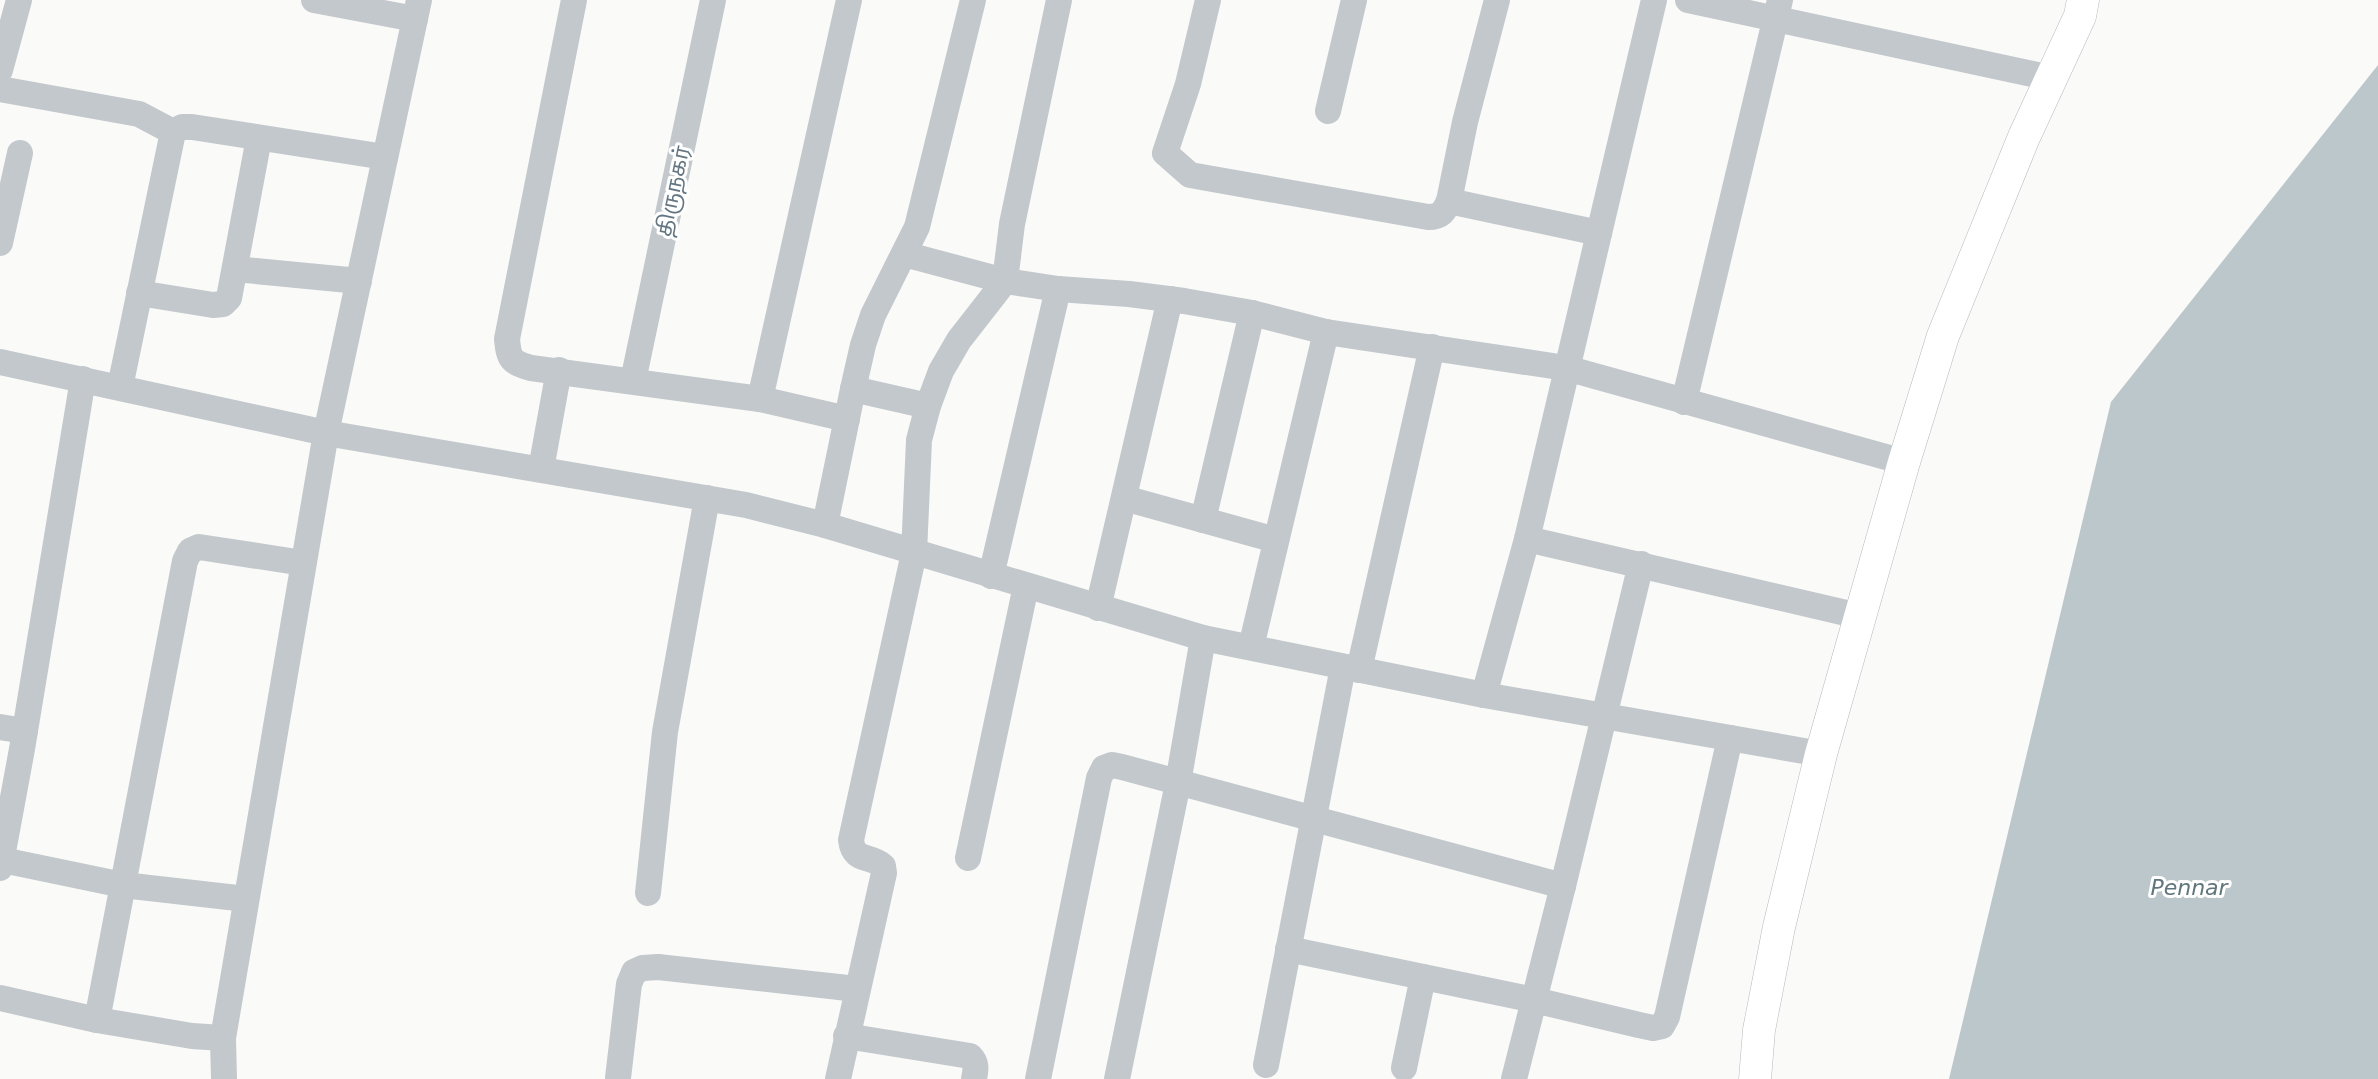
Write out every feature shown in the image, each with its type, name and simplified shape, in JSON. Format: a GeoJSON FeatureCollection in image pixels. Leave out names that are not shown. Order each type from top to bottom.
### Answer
{"type":"FeatureCollection","features":[{"type":"Feature","properties":{"kind":"main road"},"geometry":{"type":"LineString","coordinates":[[1755,1079],[1759,1030],[1777,938],[1821,754],[1904,462],[1943,336],[2024,136],[2080,16],[2083,0]]}},
{"type":"Feature","properties":{"kind":"street"},"geometry":{"type":"LineString","coordinates":[[0,70],[19,0]]}},
{"type":"Feature","properties":{"kind":"street"},"geometry":{"type":"LineString","coordinates":[[224,1079],[223,1038],[326,433],[417,10],[314,0]]}},
{"type":"Feature","properties":{"kind":"street"},"geometry":{"type":"LineString","coordinates":[[574,0],[507,339],[508,355],[516,364],[760,399],[847,419]]}},
{"type":"Feature","properties":{"kind":"street","name":"திருநகர்"},"geometry":{"type":"LineString","coordinates":[[633,381],[713,0]]}},
{"type":"Feature","properties":{"kind":"street"},"geometry":{"type":"LineString","coordinates":[[760,399],[849,0]]}},
{"type":"Feature","properties":{"kind":"street"},"geometry":{"type":"LineString","coordinates":[[825,525],[863,345],[873,315],[917,227],[974,0]]}},
{"type":"Feature","properties":{"kind":"street"},"geometry":{"type":"LineString","coordinates":[[838,1079],[884,873],[883,866],[877,861],[859,857],[852,849],[851,840],[914,553],[919,440],[941,371],[959,340],[1005,281],[1014,213],[1059,0]]}},
{"type":"Feature","properties":{"kind":"street"},"geometry":{"type":"LineString","coordinates":[[1208,0],[1188,84],[1165,153],[1190,175],[1428,217],[1436,217],[1443,213],[1449,201],[1464,122],[1497,0]]}},
{"type":"Feature","properties":{"kind":"street"},"geometry":{"type":"LineString","coordinates":[[1328,111],[1354,0]]}},
{"type":"Feature","properties":{"kind":"street"},"geometry":{"type":"LineString","coordinates":[[1484,695],[1527,539],[1654,0]]}},
{"type":"Feature","properties":{"kind":"street"},"geometry":{"type":"LineString","coordinates":[[1688,0],[1778,10],[2051,78]]}},
{"type":"Feature","properties":{"kind":"street"},"geometry":{"type":"LineString","coordinates":[[1684,402],[1778,10]]}},
{"type":"Feature","properties":{"kind":"street"},"geometry":{"type":"LineString","coordinates":[[0,88],[139,114],[173,132]]}},
{"type":"Feature","properties":{"kind":"street"},"geometry":{"type":"LineString","coordinates":[[120,387],[173,132],[182,127],[192,127],[385,157]]}},
{"type":"Feature","properties":{"kind":"street"},"geometry":{"type":"LineString","coordinates":[[139,292],[213,305],[223,304],[229,298],[259,138]]}},
{"type":"Feature","properties":{"kind":"street"},"geometry":{"type":"LineString","coordinates":[[0,243],[20,153]]}},
{"type":"Feature","properties":{"kind":"street"},"geometry":{"type":"LineString","coordinates":[[1449,201],[1599,233]]}},
{"type":"Feature","properties":{"kind":"street"},"geometry":{"type":"LineString","coordinates":[[904,254],[1005,281],[1058,289],[1170,300],[1252,314],[1326,332],[1566,368],[1904,462]]}},
{"type":"Feature","properties":{"kind":"street"},"geometry":{"type":"LineString","coordinates":[[235,269],[359,281]]}},
{"type":"Feature","properties":{"kind":"street"},"geometry":{"type":"LineString","coordinates":[[991,576],[1058,289]]}},
{"type":"Feature","properties":{"kind":"street"},"geometry":{"type":"LineString","coordinates":[[1098,608],[1170,300]]}},
{"type":"Feature","properties":{"kind":"street"},"geometry":{"type":"LineString","coordinates":[[1203,520],[1252,314]]}},
{"type":"Feature","properties":{"kind":"street"},"geometry":{"type":"LineString","coordinates":[[1251,647],[1326,332]]}},
{"type":"Feature","properties":{"kind":"street"},"geometry":{"type":"LineString","coordinates":[[1266,1065],[1313,820],[1432,348]]}},
{"type":"Feature","properties":{"kind":"street"},"geometry":{"type":"LineString","coordinates":[[0,362],[326,433],[746,505],[825,525],[1203,638],[1484,695],[1821,754]]}},
{"type":"Feature","properties":{"kind":"street"},"geometry":{"type":"LineString","coordinates":[[542,469],[559,370]]}},
{"type":"Feature","properties":{"kind":"street"},"geometry":{"type":"LineString","coordinates":[[83,379],[1,864],[123,885],[246,899]]}},
{"type":"Feature","properties":{"kind":"street"},"geometry":{"type":"LineString","coordinates":[[853,389],[928,406]]}},
{"type":"Feature","properties":{"kind":"street"},"geometry":{"type":"LineString","coordinates":[[648,893],[665,732],[707,498]]}},
{"type":"Feature","properties":{"kind":"street"},"geometry":{"type":"LineString","coordinates":[[1124,498],[1276,540]]}},
{"type":"Feature","properties":{"kind":"street"},"geometry":{"type":"LineString","coordinates":[[1527,539],[1859,616]]}},
{"type":"Feature","properties":{"kind":"street"},"geometry":{"type":"LineString","coordinates":[[97,1020],[185,561],[190,551],[199,546],[303,563]]}},
{"type":"Feature","properties":{"kind":"street"},"geometry":{"type":"LineString","coordinates":[[1514,1079],[1641,564]]}},
{"type":"Feature","properties":{"kind":"street"},"geometry":{"type":"LineString","coordinates":[[968,858],[1026,586]]}},
{"type":"Feature","properties":{"kind":"street"},"geometry":{"type":"LineString","coordinates":[[1117,1079],[1178,783],[1203,638]]}},
{"type":"Feature","properties":{"kind":"street"},"geometry":{"type":"LineString","coordinates":[[0,727],[25,731]]}},
{"type":"Feature","properties":{"kind":"street"},"geometry":{"type":"LineString","coordinates":[[1288,949],[1534,1000],[1653,1028],[1662,1026],[1667,1017],[1730,738]]}},
{"type":"Feature","properties":{"kind":"street"},"geometry":{"type":"LineString","coordinates":[[1038,1079],[1099,778],[1104,768],[1112,765],[1563,886]]}},
{"type":"Feature","properties":{"kind":"street"},"geometry":{"type":"LineString","coordinates":[[618,1078],[629,984],[634,972],[643,968],[658,967],[857,989]]}},
{"type":"Feature","properties":{"kind":"street"},"geometry":{"type":"LineString","coordinates":[[1404,1068],[1423,977]]}},
{"type":"Feature","properties":{"kind":"street"},"geometry":{"type":"LineString","coordinates":[[0,998],[97,1020],[192,1036],[223,1038]]}},
{"type":"Feature","properties":{"kind":"street"},"geometry":{"type":"LineString","coordinates":[[846,1036],[970,1056],[975,1061],[974,1079]]}},
{"type":"Feature","properties":{"kind":"water","name":"Pennar"},"geometry":{"type":"Polygon","coordinates":[[[2378,65],[2378,1079],[1949,1079],[2111,402],[2378,65]]]}}]}
